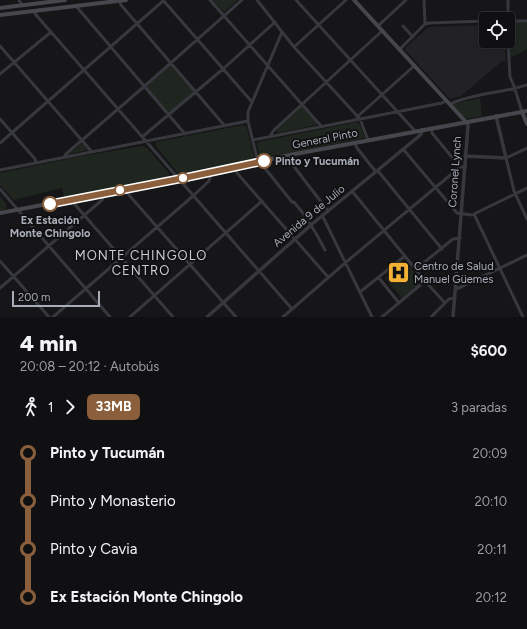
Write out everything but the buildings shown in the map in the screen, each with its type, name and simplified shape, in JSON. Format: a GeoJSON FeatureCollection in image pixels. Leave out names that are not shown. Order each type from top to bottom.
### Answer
{"type":"FeatureCollection","features":[{"type":"Feature","properties":{"kind":"main road"},"geometry":{"type":"LineString","coordinates":[[0,8],[64,0]]}},
{"type":"Feature","properties":{"kind":"main road"},"geometry":{"type":"LineString","coordinates":[[0,15],[126,0]]}},
{"type":"Feature","properties":{"kind":"main road","name":"Coronel Lynch"},"geometry":{"type":"LineString","coordinates":[[354,0],[466,122]]}},
{"type":"Feature","properties":{"kind":"main road","name":"General Pinto"},"geometry":{"type":"LineString","coordinates":[[0,213],[235,168],[286,156],[368,140],[527,111]]}},
{"type":"Feature","properties":{"kind":"main road"},"geometry":{"type":"LineString","coordinates":[[522,112],[527,124]]}},
{"type":"Feature","properties":{"kind":"street"},"geometry":{"type":"LineString","coordinates":[[19,0],[22,5]]}},
{"type":"Feature","properties":{"kind":"street"},"geometry":{"type":"LineString","coordinates":[[210,0],[321,126]]}},
{"type":"Feature","properties":{"kind":"street"},"geometry":{"type":"LineString","coordinates":[[64,157],[242,0]]}},
{"type":"Feature","properties":{"kind":"street"},"geometry":{"type":"LineString","coordinates":[[257,0],[294,47],[358,118],[368,140]]}},
{"type":"Feature","properties":{"kind":"street"},"geometry":{"type":"LineString","coordinates":[[296,0],[415,131]]}},
{"type":"Feature","properties":{"kind":"street"},"geometry":{"type":"LineString","coordinates":[[294,47],[346,0]]}},
{"type":"Feature","properties":{"kind":"street"},"geometry":{"type":"LineString","coordinates":[[378,26],[406,0]]}},
{"type":"Feature","properties":{"kind":"street"},"geometry":{"type":"LineString","coordinates":[[424,0],[425,24]]}},
{"type":"Feature","properties":{"kind":"street"},"geometry":{"type":"LineString","coordinates":[[508,0],[508,12]]}},
{"type":"Feature","properties":{"kind":"street"},"geometry":{"type":"LineString","coordinates":[[120,1],[121,5],[224,125]]}},
{"type":"Feature","properties":{"kind":"street"},"geometry":{"type":"LineString","coordinates":[[0,143],[163,1],[252,102]]}},
{"type":"Feature","properties":{"kind":"street"},"geometry":{"type":"LineString","coordinates":[[76,6],[185,134]]}},
{"type":"Feature","properties":{"kind":"street"},"geometry":{"type":"LineString","coordinates":[[34,11],[292,309]]}},
{"type":"Feature","properties":{"kind":"street"},"geometry":{"type":"LineString","coordinates":[[515,20],[527,21]]}},
{"type":"Feature","properties":{"kind":"street"},"geometry":{"type":"LineString","coordinates":[[142,137],[223,69],[275,22]]}},
{"type":"Feature","properties":{"kind":"street"},"geometry":{"type":"LineString","coordinates":[[399,50],[425,24],[479,22]]}},
{"type":"Feature","properties":{"kind":"street"},"geometry":{"type":"LineString","coordinates":[[403,26],[413,37]]}},
{"type":"Feature","properties":{"kind":"street"},"geometry":{"type":"LineString","coordinates":[[270,136],[274,130],[325,82],[382,31]]}},
{"type":"Feature","properties":{"kind":"street"},"geometry":{"type":"LineString","coordinates":[[0,74],[51,32]]}},
{"type":"Feature","properties":{"kind":"street"},"geometry":{"type":"LineString","coordinates":[[282,32],[248,112],[248,121],[260,162],[292,202],[294,202],[306,216],[325,250]]}},
{"type":"Feature","properties":{"kind":"street"},"geometry":{"type":"LineString","coordinates":[[0,46],[92,152]]}},
{"type":"Feature","properties":{"kind":"street"},"geometry":{"type":"LineString","coordinates":[[508,48],[510,77],[522,112]]}},
{"type":"Feature","properties":{"kind":"street"},"geometry":{"type":"LineString","coordinates":[[358,118],[382,94],[414,66]]}},
{"type":"Feature","properties":{"kind":"street"},"geometry":{"type":"LineString","coordinates":[[253,140],[358,118],[515,89],[527,85]]}},
{"type":"Feature","properties":{"kind":"street"},"geometry":{"type":"LineString","coordinates":[[496,116],[515,194],[527,219]]}},
{"type":"Feature","properties":{"kind":"street"},"geometry":{"type":"LineString","coordinates":[[0,119],[36,162]]}},
{"type":"Feature","properties":{"kind":"street"},"geometry":{"type":"LineString","coordinates":[[0,170],[248,121]]}},
{"type":"Feature","properties":{"kind":"street","name":"Coronel Lynch"},"geometry":{"type":"LineString","coordinates":[[453,317],[462,214],[462,167],[466,156],[468,126],[466,122]]}},
{"type":"Feature","properties":{"kind":"street"},"geometry":{"type":"LineString","coordinates":[[283,317],[384,230],[462,167],[432,133],[431,128]]}},
{"type":"Feature","properties":{"kind":"street","name":"Avenida 9 de Julio"},"geometry":{"type":"LineString","coordinates":[[207,317],[311,224],[421,134],[422,130]]}},
{"type":"Feature","properties":{"kind":"street"},"geometry":{"type":"LineString","coordinates":[[355,143],[357,148],[410,209],[442,249]]}},
{"type":"Feature","properties":{"kind":"street"},"geometry":{"type":"LineString","coordinates":[[466,156],[506,158],[527,148]]}},
{"type":"Feature","properties":{"kind":"street"},"geometry":{"type":"LineString","coordinates":[[403,149],[454,211],[462,214],[474,214],[527,188]]}},
{"type":"Feature","properties":{"kind":"street"},"geometry":{"type":"LineString","coordinates":[[286,156],[328,211]]}},
{"type":"Feature","properties":{"kind":"street"},"geometry":{"type":"LineString","coordinates":[[235,168],[328,277]]}},
{"type":"Feature","properties":{"kind":"street"},"geometry":{"type":"LineString","coordinates":[[53,317],[193,196],[210,179],[212,172]]}},
{"type":"Feature","properties":{"kind":"street"},"geometry":{"type":"LineString","coordinates":[[126,189],[129,195],[236,317]]}},
{"type":"Feature","properties":{"kind":"street"},"geometry":{"type":"LineString","coordinates":[[0,190],[110,317]]}},
{"type":"Feature","properties":{"kind":"street"},"geometry":{"type":"LineString","coordinates":[[352,191],[425,281],[445,303]]}},
{"type":"Feature","properties":{"kind":"street"},"geometry":{"type":"LineString","coordinates":[[0,288],[102,200],[106,193]]}},
{"type":"Feature","properties":{"kind":"street"},"geometry":{"type":"LineString","coordinates":[[71,200],[173,317]]}},
{"type":"Feature","properties":{"kind":"street"},"geometry":{"type":"LineString","coordinates":[[130,317],[262,201]]}},
{"type":"Feature","properties":{"kind":"street"},"geometry":{"type":"LineString","coordinates":[[474,214],[523,317]]}},
{"type":"Feature","properties":{"kind":"street"},"geometry":{"type":"LineString","coordinates":[[322,215],[372,317]]}},
{"type":"Feature","properties":{"kind":"street"},"geometry":{"type":"LineString","coordinates":[[416,269],[442,249],[452,239],[460,238]]}},
{"type":"Feature","properties":{"kind":"street"},"geometry":{"type":"LineString","coordinates":[[456,289],[527,255]]}},
{"type":"Feature","properties":{"kind":"street"},"geometry":{"type":"LineString","coordinates":[[360,292],[405,256]]}},
{"type":"Feature","properties":{"kind":"street"},"geometry":{"type":"LineString","coordinates":[[0,261],[49,317]]}},
{"type":"Feature","properties":{"kind":"street"},"geometry":{"type":"LineString","coordinates":[[379,278],[399,303]]}},
{"type":"Feature","properties":{"kind":"street"},"geometry":{"type":"LineString","coordinates":[[382,317],[425,281]]}},
{"type":"Feature","properties":{"kind":"street"},"geometry":{"type":"LineString","coordinates":[[431,317],[451,298],[455,298]]}},
{"type":"Feature","properties":{"kind":"shaded area"},"geometry":{"type":"Polygon","coordinates":[[[212,0],[238,0],[224,12],[212,0]]]}},
{"type":"Feature","properties":{"kind":"shaded area"},"geometry":{"type":"Polygon","coordinates":[[[527,22],[527,49],[510,58],[510,48],[515,48],[515,23],[527,22]]]}},
{"type":"Feature","properties":{"kind":"shaded area"},"geometry":{"type":"Polygon","coordinates":[[[479,25],[479,48],[505,48],[506,61],[501,62],[461,96],[450,99],[406,51],[405,48],[429,27],[479,25]]]}},
{"type":"Feature","properties":{"kind":"shaded area"},"geometry":{"type":"Polygon","coordinates":[[[171,63],[196,91],[169,115],[144,87],[171,63]]]}},
{"type":"Feature","properties":{"kind":"shaded area"},"geometry":{"type":"Polygon","coordinates":[[[480,98],[482,116],[466,119],[453,106],[454,104],[480,98]]]}},
{"type":"Feature","properties":{"kind":"shaded area"},"geometry":{"type":"Polygon","coordinates":[[[302,106],[316,122],[316,125],[278,133],[277,129],[302,106]]]}},
{"type":"Feature","properties":{"kind":"shaded area"},"geometry":{"type":"Polygon","coordinates":[[[357,122],[360,125],[365,138],[262,159],[260,158],[257,144],[258,142],[357,122]]]}},
{"type":"Feature","properties":{"kind":"shaded area"},"geometry":{"type":"Polygon","coordinates":[[[243,125],[247,128],[254,160],[180,176],[156,146],[156,142],[243,125]]]}},
{"type":"Feature","properties":{"kind":"shaded area"},"geometry":{"type":"Polygon","coordinates":[[[83,144],[88,150],[69,154],[83,144]]]}},
{"type":"Feature","properties":{"kind":"shaded area"},"geometry":{"type":"Polygon","coordinates":[[[142,146],[147,148],[169,173],[167,179],[64,197],[62,188],[14,200],[0,185],[0,173],[82,156],[142,146]]]}},
{"type":"Feature","properties":{"kind":"shaded area"},"geometry":{"type":"Polygon","coordinates":[[[0,196],[7,205],[5,210],[0,211],[0,196]]]}},
{"type":"Feature","properties":{"kind":"shaded area"},"geometry":{"type":"Polygon","coordinates":[[[405,261],[422,282],[402,298],[385,278],[405,261]]]}},
{"type":"Feature","properties":{"kind":"bus line","name":"33MB"},"geometry":{"type":"LineString","coordinates":[[50,204],[264,161]]}},
{"type":"Feature","properties":{"kind":"place","name":"Pinto y Tucumán"},"geometry":{"type":"Point","coordinates":[264,161]}},
{"type":"Feature","properties":{"kind":"place","name":"Ex Estación Monte Chingolo"},"geometry":{"type":"Point","coordinates":[50,204]}},
{"type":"Feature","properties":{"kind":"place","name":"Centro de Salud Manuel Güemes"},"geometry":{"type":"Point","coordinates":[399,272]}},
{"type":"Feature","properties":{"kind":"district","name":"MONTE CHINGOLO CENTRO"},"geometry":{"type":"Point","coordinates":[141,262]}}]}
